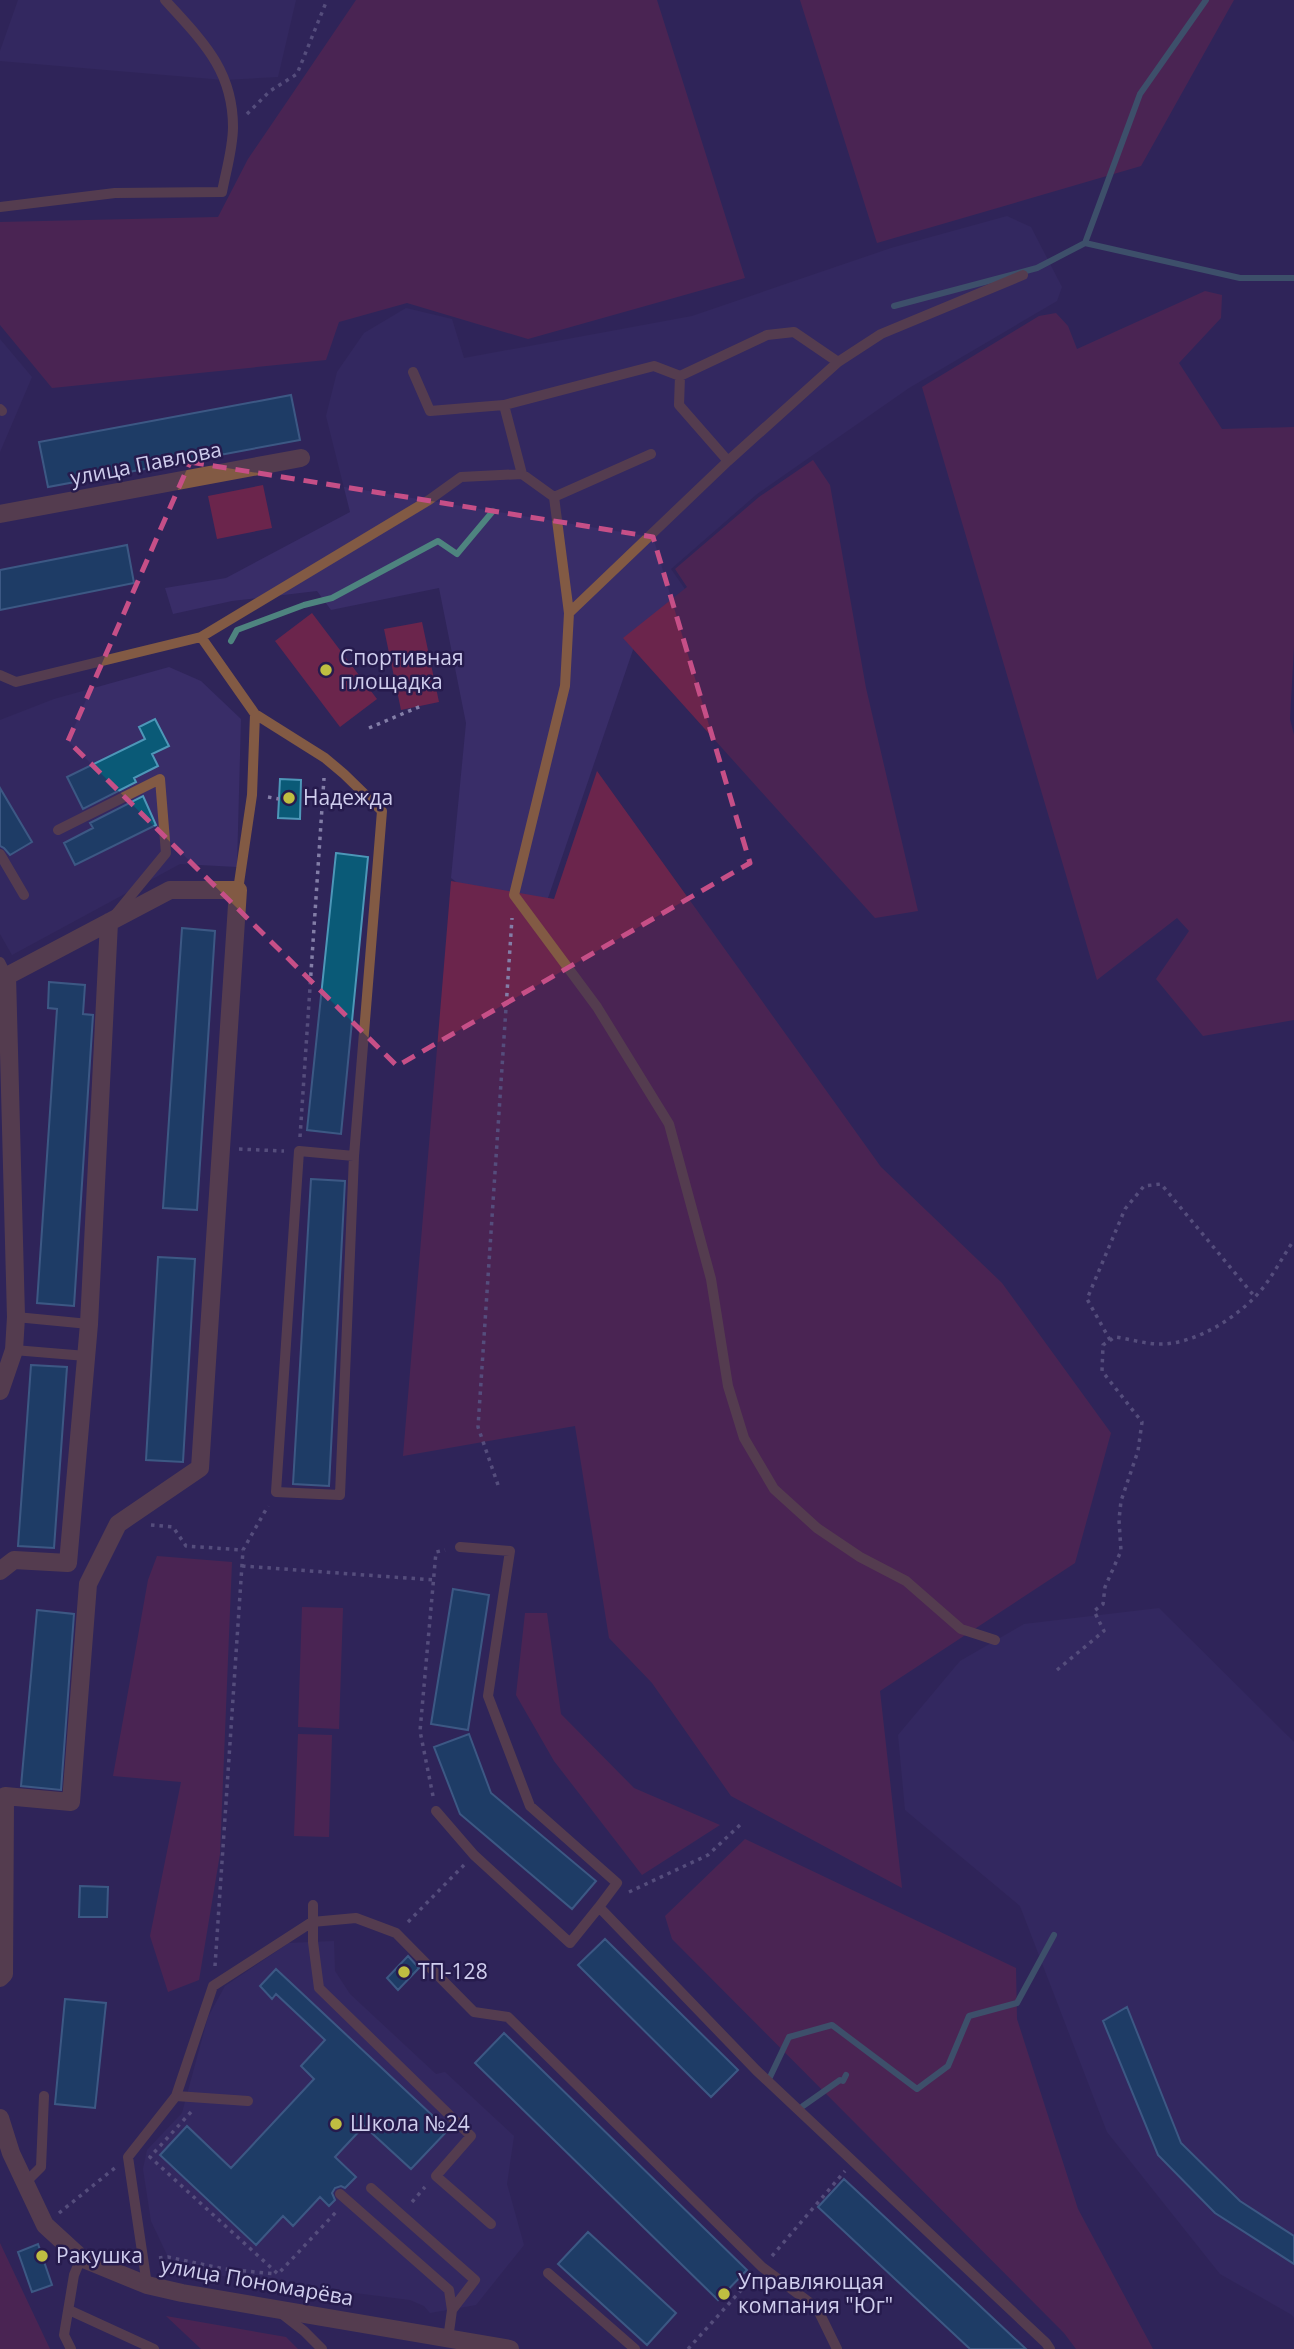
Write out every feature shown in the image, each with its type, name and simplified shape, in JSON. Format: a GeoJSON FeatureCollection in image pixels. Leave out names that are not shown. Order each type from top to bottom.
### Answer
{"type":"FeatureCollection","features":[{"type":"Feature","properties":{"kind":"street","name":"улица Павлова"},"geometry":{"type":"LineString","coordinates":[[0,514],[301,458]]}},
{"type":"Feature","properties":{"kind":"street"},"geometry":{"type":"LineString","coordinates":[[0,1391],[15,1350],[16,1317],[3,969],[109,922],[170,890],[238,890],[200,1468],[118,1524],[88,1584],[71,1802],[5,1796],[4,1974],[0,1978]]}},
{"type":"Feature","properties":{"kind":"street"},"geometry":{"type":"LineString","coordinates":[[0,1571],[14,1560],[68,1563],[89,1324],[109,922]]}},
{"type":"Feature","properties":{"kind":"street","name":"улица Пономарёва"},"geometry":{"type":"LineString","coordinates":[[0,2118],[11,2153],[45,2225],[81,2259],[147,2285],[510,2349]]}},
{"type":"Feature","properties":{"kind":"lane"},"geometry":{"type":"LineString","coordinates":[[0,208],[116,193],[222,192],[233,127],[227,82],[208,48],[165,0]]}},
{"type":"Feature","properties":{"kind":"lane"},"geometry":{"type":"LineString","coordinates":[[569,613],[728,461],[838,362],[881,334],[1023,275]]}},
{"type":"Feature","properties":{"kind":"lane"},"geometry":{"type":"LineString","coordinates":[[413,372],[430,411],[504,405],[654,366],[680,376],[767,335],[794,332],[838,362]]}},
{"type":"Feature","properties":{"kind":"lane"},"geometry":{"type":"LineString","coordinates":[[680,376],[679,405],[728,461]]}},
{"type":"Feature","properties":{"kind":"lane"},"geometry":{"type":"LineString","coordinates":[[504,405],[522,474]]}},
{"type":"Feature","properties":{"kind":"lane"},"geometry":{"type":"LineString","coordinates":[[554,497],[651,454]]}},
{"type":"Feature","properties":{"kind":"lane"},"geometry":{"type":"LineString","coordinates":[[0,676],[16,682],[201,637],[429,500],[461,477],[522,474],[554,497],[569,613],[565,686],[514,895],[597,1007],[669,1124],[712,1279],[728,1386],[744,1438],[774,1489],[817,1528],[860,1557],[906,1581],[961,1629],[995,1640]]}},
{"type":"Feature","properties":{"kind":"lane"},"geometry":{"type":"LineString","coordinates":[[201,637],[255,714],[325,758],[382,811],[354,1156],[340,1495],[276,1492],[299,1152],[354,1156]]}},
{"type":"Feature","properties":{"kind":"lane"},"geometry":{"type":"LineString","coordinates":[[238,890],[252,795],[255,714]]}},
{"type":"Feature","properties":{"kind":"lane"},"geometry":{"type":"LineString","coordinates":[[58,830],[160,779],[166,853],[109,922]]}},
{"type":"Feature","properties":{"kind":"lane"},"geometry":{"type":"LineString","coordinates":[[0,854],[24,895]]}},
{"type":"Feature","properties":{"kind":"lane"},"geometry":{"type":"LineString","coordinates":[[16,1317],[89,1324]]}},
{"type":"Feature","properties":{"kind":"lane"},"geometry":{"type":"LineString","coordinates":[[15,1350],[86,1356]]}},
{"type":"Feature","properties":{"kind":"lane"},"geometry":{"type":"LineString","coordinates":[[436,1811],[474,1856],[570,1943],[617,1883],[530,1806],[488,1696],[510,1550],[460,1547]]}},
{"type":"Feature","properties":{"kind":"lane"},"geometry":{"type":"LineString","coordinates":[[313,1905],[318,1988],[471,2136],[436,2176],[491,2224]]}},
{"type":"Feature","properties":{"kind":"lane"},"geometry":{"type":"LineString","coordinates":[[599,1907],[756,2070],[1050,2349]]}},
{"type":"Feature","properties":{"kind":"lane"},"geometry":{"type":"LineString","coordinates":[[147,2285],[128,2157],[181,2097],[213,1986],[312,1922],[356,1918],[396,1933],[474,2012],[508,2017],[762,2267],[817,2308],[837,2349]]}},
{"type":"Feature","properties":{"kind":"lane"},"geometry":{"type":"LineString","coordinates":[[25,2183],[41,2167],[44,2095]]}},
{"type":"Feature","properties":{"kind":"lane"},"geometry":{"type":"LineString","coordinates":[[181,2097],[248,2101]]}},
{"type":"Feature","properties":{"kind":"lane"},"geometry":{"type":"LineString","coordinates":[[371,2188],[475,2280],[452,2311]]}},
{"type":"Feature","properties":{"kind":"lane"},"geometry":{"type":"LineString","coordinates":[[344,2197],[449,2290],[452,2311],[448,2339]]}},
{"type":"Feature","properties":{"kind":"lane"},"geometry":{"type":"LineString","coordinates":[[71,2349],[64,2335],[74,2275],[81,2259]]}},
{"type":"Feature","properties":{"kind":"lane"},"geometry":{"type":"LineString","coordinates":[[548,2273],[635,2349]]}},
{"type":"Feature","properties":{"kind":"lane"},"geometry":{"type":"LineString","coordinates":[[68,2309],[154,2349]]}},
{"type":"Feature","properties":{"kind":"lane"},"geometry":{"type":"LineString","coordinates":[[276,2309],[322,2349]]}},
{"type":"Feature","properties":{"kind":"path"},"geometry":{"type":"LineString","coordinates":[[233,127],[270,91],[297,74],[327,0]]}},
{"type":"Feature","properties":{"kind":"path"},"geometry":{"type":"LineString","coordinates":[[369,729],[421,706]]}},
{"type":"Feature","properties":{"kind":"path"},"geometry":{"type":"LineString","coordinates":[[220,1148],[299,1152],[325,758]]}},
{"type":"Feature","properties":{"kind":"path"},"geometry":{"type":"LineString","coordinates":[[498,1485],[478,1427],[514,895]]}},
{"type":"Feature","properties":{"kind":"path"},"geometry":{"type":"LineString","coordinates":[[1110,1340],[1087,1299],[1125,1209],[1144,1186],[1161,1184],[1255,1297]]}},
{"type":"Feature","properties":{"kind":"path"},"geometry":{"type":"LineString","coordinates":[[1058,1670],[1104,1631],[1094,1611],[1103,1604],[1105,1587],[1121,1551],[1121,1501],[1138,1451],[1142,1422],[1102,1371],[1104,1345],[1115,1336],[1161,1344],[1186,1341],[1237,1312],[1255,1297],[1294,1240]]}},
{"type":"Feature","properties":{"kind":"path"},"geometry":{"type":"LineString","coordinates":[[213,1986],[243,1550],[276,1492]]}},
{"type":"Feature","properties":{"kind":"path"},"geometry":{"type":"LineString","coordinates":[[118,1524],[173,1527],[186,1546],[243,1550]]}},
{"type":"Feature","properties":{"kind":"path"},"geometry":{"type":"LineString","coordinates":[[436,1811],[420,1731],[436,1552],[460,1547]]}},
{"type":"Feature","properties":{"kind":"path"},"geometry":{"type":"LineString","coordinates":[[242,1566],[434,1580]]}},
{"type":"Feature","properties":{"kind":"path"},"geometry":{"type":"LineString","coordinates":[[599,1907],[708,1855],[740,1825]]}},
{"type":"Feature","properties":{"kind":"path"},"geometry":{"type":"LineString","coordinates":[[396,1933],[474,1856]]}},
{"type":"Feature","properties":{"kind":"path"},"geometry":{"type":"LineString","coordinates":[[181,2097],[195,2107],[150,2157],[278,2274]]}},
{"type":"Feature","properties":{"kind":"path"},"geometry":{"type":"LineString","coordinates":[[45,2225],[128,2157]]}},
{"type":"Feature","properties":{"kind":"path"},"geometry":{"type":"LineString","coordinates":[[772,2256],[853,2162]]}},
{"type":"Feature","properties":{"kind":"path"},"geometry":{"type":"LineString","coordinates":[[401,2214],[436,2176]]}},
{"type":"Feature","properties":{"kind":"path"},"geometry":{"type":"LineString","coordinates":[[278,2274],[344,2197]]}},
{"type":"Feature","properties":{"kind":"path"},"geometry":{"type":"LineString","coordinates":[[144,2260],[168,2257],[225,2269],[278,2274]]}},
{"type":"Feature","properties":{"kind":"path"},"geometry":{"type":"LineString","coordinates":[[688,2349],[762,2267]]}},
{"type":"Feature","properties":{"kind":"highlighted area"},"geometry":{"type":"Polygon","coordinates":[[[190,462],[653,537],[750,863],[397,1066],[68,741],[190,462]]]}},
{"type":"Feature","properties":{"kind":"shaded area"},"geometry":{"type":"Polygon","coordinates":[[[18,0],[296,0],[278,77],[224,80],[0,61],[0,51],[18,0]]]}},
{"type":"Feature","properties":{"kind":"shaded area"},"geometry":{"type":"Polygon","coordinates":[[[356,0],[657,0],[745,278],[528,339],[407,303],[339,322],[326,360],[52,388],[0,325],[0,222],[218,217],[248,159],[356,0]]]}},
{"type":"Feature","properties":{"kind":"shaded area"},"geometry":{"type":"Polygon","coordinates":[[[800,0],[1234,0],[1141,166],[877,243],[800,0]]]}},
{"type":"Feature","properties":{"kind":"shaded area"},"geometry":{"type":"Polygon","coordinates":[[[1007,216],[1031,227],[1062,287],[1057,301],[909,388],[757,494],[671,569],[694,602],[634,647],[547,901],[460,885],[451,878],[466,723],[439,588],[331,610],[317,591],[232,601],[173,614],[165,588],[226,578],[350,512],[326,416],[337,372],[364,333],[406,308],[452,319],[464,358],[692,316],[891,248],[1007,216]]]}},
{"type":"Feature","properties":{"kind":"shaded area"},"geometry":{"type":"Polygon","coordinates":[[[1205,291],[1222,295],[1221,318],[1179,363],[1222,429],[1294,427],[1294,646],[1290,719],[1294,735],[1294,1020],[1203,1036],[1156,979],[1189,931],[1177,918],[1097,980],[922,387],[1039,316],[1056,313],[1068,326],[1077,349],[1205,291]]]}},
{"type":"Feature","properties":{"kind":"shaded area"},"geometry":{"type":"Polygon","coordinates":[[[0,339],[32,377],[0,452],[0,339]]]}},
{"type":"Feature","properties":{"kind":"shaded area"},"geometry":{"type":"Polygon","coordinates":[[[813,460],[830,485],[866,688],[918,911],[875,918],[623,638],[687,587],[675,569],[759,497],[813,460]]]}},
{"type":"Feature","properties":{"kind":"shaded area"},"geometry":{"type":"Polygon","coordinates":[[[263,485],[272,528],[217,539],[208,496],[263,485]]]}},
{"type":"Feature","properties":{"kind":"shaded area","name":"Спортивная площадка"},"geometry":{"type":"Polygon","coordinates":[[[312,613],[377,699],[340,727],[275,641],[312,613]]]}},
{"type":"Feature","properties":{"kind":"shaded area"},"geometry":{"type":"Polygon","coordinates":[[[422,622],[439,702],[401,710],[384,629],[422,622]]]}},
{"type":"Feature","properties":{"kind":"shaded area"},"geometry":{"type":"Polygon","coordinates":[[[169,667],[201,681],[241,719],[237,867],[180,864],[12,955],[0,934],[0,720],[54,699],[169,667]]]}},
{"type":"Feature","properties":{"kind":"shaded area"},"geometry":{"type":"Polygon","coordinates":[[[597,771],[881,1167],[1002,1283],[1111,1433],[1075,1563],[880,1691],[902,1888],[731,1796],[652,1683],[609,1638],[575,1426],[403,1456],[451,881],[554,899],[597,771]]]}},
{"type":"Feature","properties":{"kind":"shaded area"},"geometry":{"type":"Polygon","coordinates":[[[157,1556],[232,1562],[220,1854],[199,1980],[168,1992],[150,1936],[181,1782],[113,1776],[148,1580],[157,1556]]]}},
{"type":"Feature","properties":{"kind":"shaded area"},"geometry":{"type":"Polygon","coordinates":[[[302,1607],[343,1608],[339,1729],[298,1727],[302,1607]]]}},
{"type":"Feature","properties":{"kind":"shaded area"},"geometry":{"type":"Polygon","coordinates":[[[1159,1608],[1294,1742],[1294,2318],[1220,2274],[1107,2132],[1020,1906],[905,1810],[898,1735],[960,1661],[1024,1624],[1159,1608]]]}},
{"type":"Feature","properties":{"kind":"shaded area"},"geometry":{"type":"Polygon","coordinates":[[[525,1613],[547,1613],[561,1714],[634,1788],[720,1825],[642,1875],[554,1761],[516,1695],[525,1613]]]}},
{"type":"Feature","properties":{"kind":"shaded area"},"geometry":{"type":"Polygon","coordinates":[[[298,1734],[332,1735],[329,1837],[294,1836],[298,1734]]]}},
{"type":"Feature","properties":{"kind":"shaded area"},"geometry":{"type":"Polygon","coordinates":[[[745,1839],[1016,1968],[1017,2019],[1078,2209],[1153,2349],[1076,2349],[1064,2333],[672,1939],[665,1916],[745,1839]]]}},
{"type":"Feature","properties":{"kind":"shaded area","name":"Школа №24"},"geometry":{"type":"Polygon","coordinates":[[[334,1941],[335,1971],[350,1994],[436,2074],[445,2072],[514,2136],[507,2184],[524,2245],[476,2305],[430,2313],[424,2306],[410,2300],[199,2273],[168,2257],[151,2221],[143,2169],[147,2150],[182,2113],[208,2017],[225,1986],[289,1943],[334,1941]]]}},
{"type":"Feature","properties":{"kind":"shaded area"},"geometry":{"type":"Polygon","coordinates":[[[0,2243],[50,2349],[0,2349],[0,2243]]]}},
{"type":"Feature","properties":{"kind":"shaded area"},"geometry":{"type":"Polygon","coordinates":[[[166,2316],[286,2337],[298,2349],[201,2349],[166,2316]]]}},
{"type":"Feature","properties":{"kind":"building"},"geometry":{"type":"Polygon","coordinates":[[[291,395],[300,440],[48,487],[39,442],[291,395]]]}},
{"type":"Feature","properties":{"kind":"building"},"geometry":{"type":"Polygon","coordinates":[[[127,545],[134,583],[0,610],[0,570],[127,545]]]}},
{"type":"Feature","properties":{"kind":"building"},"geometry":{"type":"Polygon","coordinates":[[[155,719],[169,746],[152,754],[158,766],[134,778],[136,782],[83,809],[67,777],[145,739],[139,727],[155,719]]]}},
{"type":"Feature","properties":{"kind":"building"},"geometry":{"type":"Polygon","coordinates":[[[280,779],[301,780],[300,819],[278,818],[280,779]]]}},
{"type":"Feature","properties":{"kind":"building"},"geometry":{"type":"Polygon","coordinates":[[[0,788],[32,842],[10,855],[0,846],[0,788]]]}},
{"type":"Feature","properties":{"kind":"building"},"geometry":{"type":"Polygon","coordinates":[[[143,796],[156,825],[75,865],[64,843],[93,828],[90,823],[143,796]]]}},
{"type":"Feature","properties":{"kind":"building"},"geometry":{"type":"Polygon","coordinates":[[[336,853],[368,857],[341,1134],[307,1130],[336,853]]]}},
{"type":"Feature","properties":{"kind":"building"},"geometry":{"type":"Polygon","coordinates":[[[182,928],[215,931],[197,1210],[163,1208],[182,928]]]}},
{"type":"Feature","properties":{"kind":"building"},"geometry":{"type":"Polygon","coordinates":[[[49,982],[85,985],[83,1014],[93,1015],[74,1306],[37,1303],[57,1009],[48,1008],[49,982]]]}},
{"type":"Feature","properties":{"kind":"building"},"geometry":{"type":"Polygon","coordinates":[[[311,1179],[345,1181],[329,1486],[293,1484],[311,1179]]]}},
{"type":"Feature","properties":{"kind":"building"},"geometry":{"type":"Polygon","coordinates":[[[158,1257],[195,1259],[183,1462],[146,1460],[158,1257]]]}},
{"type":"Feature","properties":{"kind":"building"},"geometry":{"type":"Polygon","coordinates":[[[31,1365],[67,1367],[54,1548],[18,1546],[31,1365]]]}},
{"type":"Feature","properties":{"kind":"building"},"geometry":{"type":"Polygon","coordinates":[[[453,1589],[489,1595],[468,1730],[431,1724],[453,1589]]]}},
{"type":"Feature","properties":{"kind":"building"},"geometry":{"type":"Polygon","coordinates":[[[37,1610],[74,1614],[61,1790],[21,1786],[37,1610]]]}},
{"type":"Feature","properties":{"kind":"building"},"geometry":{"type":"Polygon","coordinates":[[[469,1734],[491,1793],[596,1881],[572,1909],[460,1814],[434,1747],[469,1734]]]}},
{"type":"Feature","properties":{"kind":"building"},"geometry":{"type":"Polygon","coordinates":[[[80,1886],[108,1887],[107,1917],[79,1917],[80,1886]]]}},
{"type":"Feature","properties":{"kind":"building"},"geometry":{"type":"Polygon","coordinates":[[[605,1939],[738,2070],[711,2097],[578,1965],[605,1939]]]}},
{"type":"Feature","properties":{"kind":"building","name":"ТП-128"},"geometry":{"type":"Polygon","coordinates":[[[408,1956],[419,1968],[398,1990],[387,1978],[408,1956]]]}},
{"type":"Feature","properties":{"kind":"building"},"geometry":{"type":"Polygon","coordinates":[[[276,1969],[448,2130],[411,2169],[364,2126],[335,2157],[356,2177],[345,2188],[335,2188],[332,2193],[335,2200],[329,2206],[320,2197],[293,2226],[283,2216],[256,2245],[160,2155],[187,2126],[231,2168],[314,2079],[301,2066],[325,2040],[276,1994],[272,1999],[260,1986],[276,1969]]]}},
{"type":"Feature","properties":{"kind":"building"},"geometry":{"type":"Polygon","coordinates":[[[65,1999],[106,2003],[95,2108],[55,2104],[65,1999]]]}},
{"type":"Feature","properties":{"kind":"building"},"geometry":{"type":"Polygon","coordinates":[[[1127,2007],[1181,2143],[1240,2201],[1294,2236],[1294,2264],[1215,2213],[1158,2155],[1103,2021],[1127,2007]]]}},
{"type":"Feature","properties":{"kind":"building"},"geometry":{"type":"Polygon","coordinates":[[[504,2033],[747,2270],[718,2300],[475,2063],[504,2033]]]}},
{"type":"Feature","properties":{"kind":"building"},"geometry":{"type":"Polygon","coordinates":[[[844,2179],[1026,2349],[970,2349],[818,2207],[844,2179]]]}},
{"type":"Feature","properties":{"kind":"building"},"geometry":{"type":"Polygon","coordinates":[[[588,2232],[676,2313],[647,2345],[558,2264],[588,2232]]]}},
{"type":"Feature","properties":{"kind":"building"},"geometry":{"type":"Polygon","coordinates":[[[38,2244],[52,2285],[32,2292],[18,2252],[38,2244]]]}},
{"type":"Feature","properties":{"kind":"waterway"},"geometry":{"type":"LineString","coordinates":[[894,306],[1037,268],[1085,243],[1140,94],[1206,0]]}},
{"type":"Feature","properties":{"kind":"waterway"},"geometry":{"type":"LineString","coordinates":[[1085,243],[1240,278],[1294,278]]}},
{"type":"Feature","properties":{"kind":"waterway"},"geometry":{"type":"LineString","coordinates":[[231,641],[237,630],[304,605],[332,598],[438,541],[457,554],[493,511]]}},
{"type":"Feature","properties":{"kind":"waterway"},"geometry":{"type":"LineString","coordinates":[[770,2077],[789,2037],[832,2025],[917,2089],[948,2066],[969,2016],[1017,2003],[1054,1935]]}},
{"type":"Feature","properties":{"kind":"waterway"},"geometry":{"type":"LineString","coordinates":[[803,2106],[840,2080],[843,2081],[846,2075]]}},
{"type":"Feature","properties":{"kind":"place","name":"Спортивная площадка"},"geometry":{"type":"Point","coordinates":[326,670]}},
{"type":"Feature","properties":{"kind":"place","name":"Надежда"},"geometry":{"type":"Point","coordinates":[289,798]}},
{"type":"Feature","properties":{"kind":"place","name":"ТП-128"},"geometry":{"type":"Point","coordinates":[404,1972]}},
{"type":"Feature","properties":{"kind":"place","name":"Школа №24"},"geometry":{"type":"Point","coordinates":[336,2124]}},
{"type":"Feature","properties":{"kind":"place","name":"Ракушка"},"geometry":{"type":"Point","coordinates":[42,2256]}},
{"type":"Feature","properties":{"kind":"place","name":"Управляющая компания \"Юг\""},"geometry":{"type":"Point","coordinates":[724,2294]}}]}
